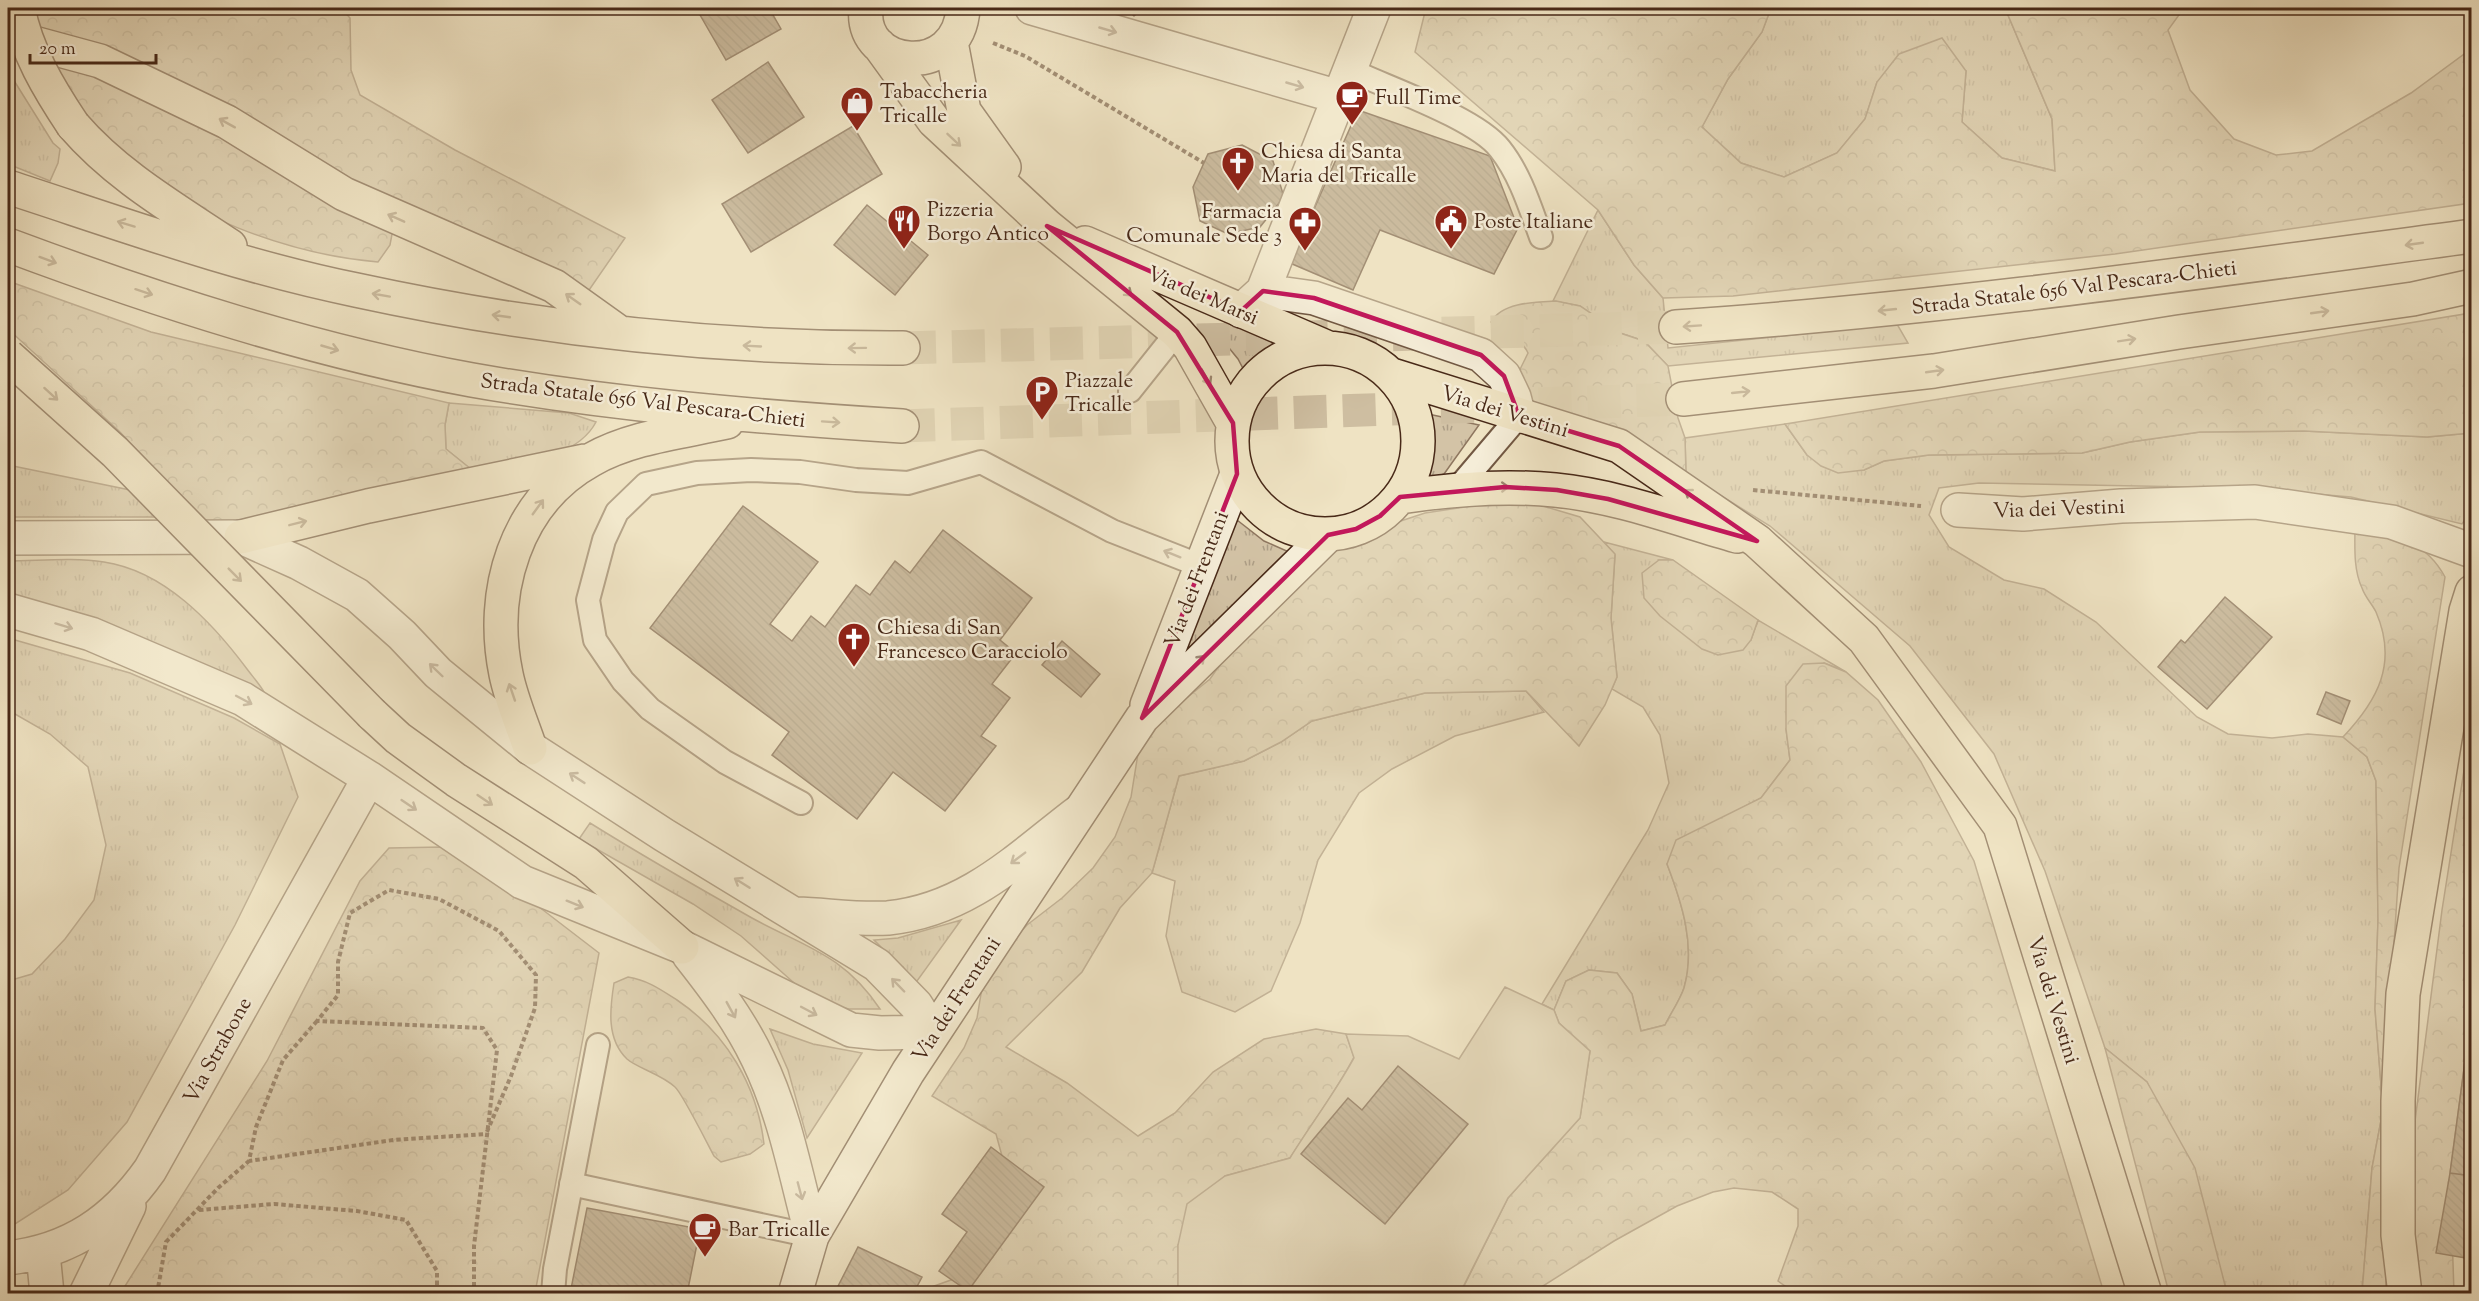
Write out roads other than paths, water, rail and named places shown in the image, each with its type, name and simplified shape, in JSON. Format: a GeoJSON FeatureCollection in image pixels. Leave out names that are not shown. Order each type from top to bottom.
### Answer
{"type":"FeatureCollection","features":[{"type":"Feature","properties":{"kind":"main road"},"geometry":{"type":"LineString","coordinates":[[18,8],[32,53],[50,90],[73,125],[97,152],[122,172],[262,267]]}},
{"type":"Feature","properties":{"kind":"main road","name":"Via dei Marsi"},"geometry":{"type":"LineString","coordinates":[[864,10],[867,26],[934,121],[1047,226],[1177,332],[1190,347],[1233,423]]}},
{"type":"Feature","properties":{"kind":"main road"},"geometry":{"type":"LineString","coordinates":[[879,45],[892,55],[908,59],[924,58],[939,53],[958,25]]}},
{"type":"Feature","properties":{"kind":"main road","name":"Via dei Marsi"},"geometry":{"type":"LineString","coordinates":[[958,25],[964,111],[1047,226],[1252,301],[1326,347]]}},
{"type":"Feature","properties":{"kind":"main road"},"geometry":{"type":"LineString","coordinates":[[8,36],[100,61],[227,122],[344,194],[554,286],[621,333]]}},
{"type":"Feature","properties":{"kind":"main road"},"geometry":{"type":"LineString","coordinates":[[8,187],[262,267],[355,290],[462,310],[707,343],[776,347],[903,348]]}},
{"type":"Feature","properties":{"kind":"main road","name":"Strada Statale 656 Val Pescara-Chieti"},"geometry":{"type":"LineString","coordinates":[[1676,327],[1827,317],[1988,300],[2472,236]]}},
{"type":"Feature","properties":{"kind":"main road","name":"Strada Statale 656 Val Pescara-Chieti"},"geometry":{"type":"LineString","coordinates":[[8,245],[88,274],[228,319],[352,354],[471,380],[752,417],[902,426]]}},
{"type":"Feature","properties":{"kind":"main road"},"geometry":{"type":"LineString","coordinates":[[2413,299],[2472,286]]}},
{"type":"Feature","properties":{"kind":"main road"},"geometry":{"type":"LineString","coordinates":[[1683,399],[1934,371],[2179,332],[2472,292]]}},
{"type":"Feature","properties":{"kind":"main road"},"geometry":{"type":"LineString","coordinates":[[1326,347],[1350,350],[1372,360],[1392,375],[1408,396],[1417,421],[1418,439],[1413,474],[1401,497],[1380,516],[1356,530],[1328,535],[1299,531],[1273,519],[1251,499],[1237,474],[1231,449],[1233,423],[1244,393],[1266,369],[1294,353],[1326,347]]}},
{"type":"Feature","properties":{"kind":"main road"},"geometry":{"type":"LineString","coordinates":[[8,356],[114,452],[398,738],[456,780],[586,863],[682,947]]}},
{"type":"Feature","properties":{"kind":"main road","name":"Via dei Vestini"},"geometry":{"type":"LineString","coordinates":[[1392,375],[1619,446],[1757,541],[1864,639],[2000,826],[2145,1293]]}},
{"type":"Feature","properties":{"kind":"main road"},"geometry":{"type":"LineString","coordinates":[[241,537],[368,506],[591,460],[638,441],[752,417]]}},
{"type":"Feature","properties":{"kind":"main road"},"geometry":{"type":"LineString","coordinates":[[530,748],[506,675],[501,635],[503,596],[514,544],[540,503],[563,481],[591,460]]}},
{"type":"Feature","properties":{"kind":"main road","name":"Via dei Vestini"},"geometry":{"type":"LineString","coordinates":[[1401,497],[1457,489],[1505,487],[1557,490],[1608,499],[1757,541]]}},
{"type":"Feature","properties":{"kind":"main road"},"geometry":{"type":"LineString","coordinates":[[2405,1293],[2398,1235],[2398,1101],[2403,994],[2466,611],[2472,592]]}},
{"type":"Feature","properties":{"kind":"street"},"geometry":{"type":"LineString","coordinates":[[1032,8],[1344,84]]}},
{"type":"Feature","properties":{"kind":"street"},"geometry":{"type":"LineString","coordinates":[[1374,8],[1252,301],[1314,298],[1481,355],[1504,376],[1515,397],[1519,416]]}},
{"type":"Feature","properties":{"kind":"street","name":"Via dei Frentani"},"geometry":{"type":"LineString","coordinates":[[1142,718],[1237,474]]}},
{"type":"Feature","properties":{"kind":"street","name":"Via dei Vestini"},"geometry":{"type":"LineString","coordinates":[[1958,510],[2023,514],[2121,506],[2255,502],[2392,522],[2472,551]]}},
{"type":"Feature","properties":{"kind":"street","name":"Via dei Frentani"},"geometry":{"type":"LineString","coordinates":[[795,1293],[812,1236],[933,1032],[1142,718],[1328,535]]}},
{"type":"Feature","properties":{"kind":"street"},"geometry":{"type":"LineString","coordinates":[[8,537],[241,537],[299,563],[357,595],[402,635],[438,673],[530,748],[877,965],[910,998],[933,1032]]}},
{"type":"Feature","properties":{"kind":"street"},"geometry":{"type":"LineString","coordinates":[[8,610],[91,634],[243,699],[369,778],[522,882],[682,947],[851,1030],[880,1033],[933,1032]]}},
{"type":"Feature","properties":{"kind":"street","name":"Via Strabone"},"geometry":{"type":"LineString","coordinates":[[8,1258],[63,1246],[101,1225],[136,1191],[150,1170],[369,778]]}},
{"type":"Feature","properties":{"kind":"street"},"geometry":{"type":"LineString","coordinates":[[792,913],[885,918],[936,909],[981,888],[1081,810]]}},
{"type":"Feature","properties":{"kind":"street"},"geometry":{"type":"LineString","coordinates":[[682,947],[725,1000],[759,1059],[782,1124],[812,1236]]}},
{"type":"Feature","properties":{"kind":"street"},"geometry":{"type":"LineString","coordinates":[[86,1293],[136,1191]]}},
{"type":"Feature","properties":{"kind":"street"},"geometry":{"type":"LineString","coordinates":[[43,1252],[47,1293]]}},
{"type":"Feature","properties":{"kind":"lane"},"geometry":{"type":"LineString","coordinates":[[1344,84],[1476,127],[1500,149],[1522,186],[1541,237]]}},
{"type":"Feature","properties":{"kind":"lane"},"geometry":{"type":"LineString","coordinates":[[1130,391],[1177,332]]}},
{"type":"Feature","properties":{"kind":"lane"},"geometry":{"type":"LineString","coordinates":[[1457,489],[1519,416]]}},
{"type":"Feature","properties":{"kind":"lane"},"geometry":{"type":"LineString","coordinates":[[801,803],[725,762],[650,709],[623,681],[595,640],[588,600],[604,540],[617,512],[646,484],[697,473],[751,470],[800,472],[856,480],[908,483],[981,462],[1112,531],[1202,566]]}},
{"type":"Feature","properties":{"kind":"lane"},"geometry":{"type":"LineString","coordinates":[[553,1293],[555,1269],[598,1045]]}},
{"type":"Feature","properties":{"kind":"lane"},"geometry":{"type":"LineString","coordinates":[[572,1184],[812,1236]]}},
{"type":"Feature","properties":{"kind":"tunnel"},"geometry":{"type":"LineString","coordinates":[[903,348],[1676,327]]}},
{"type":"Feature","properties":{"kind":"tunnel"},"geometry":{"type":"LineString","coordinates":[[902,426],[1683,399]]}},
{"type":"Feature","properties":{"kind":"place","name":"Full Time"},"geometry":{"type":"Point","coordinates":[1352,126]}},
{"type":"Feature","properties":{"kind":"place","name":"Tabaccheria Tricalle"},"geometry":{"type":"Point","coordinates":[857,132]}},
{"type":"Feature","properties":{"kind":"place","name":"Chiesa di Santa Maria del Tricalle"},"geometry":{"type":"Point","coordinates":[1238,192]}},
{"type":"Feature","properties":{"kind":"place","name":"Pizzeria Borgo Antico"},"geometry":{"type":"Point","coordinates":[904,250]}},
{"type":"Feature","properties":{"kind":"place","name":"Poste Italiane"},"geometry":{"type":"Point","coordinates":[1451,250]}},
{"type":"Feature","properties":{"kind":"place","name":"Farmacia Comunale Sede 3"},"geometry":{"type":"Point","coordinates":[1305,252]}},
{"type":"Feature","properties":{"kind":"place","name":"Piazzale Tricalle"},"geometry":{"type":"Point","coordinates":[1042,421]}},
{"type":"Feature","properties":{"kind":"place","name":"Chiesa di San Francesco Caracciolo"},"geometry":{"type":"Point","coordinates":[854,668]}},
{"type":"Feature","properties":{"kind":"place","name":"Bar Tricalle"},"geometry":{"type":"Point","coordinates":[705,1258]}}]}
